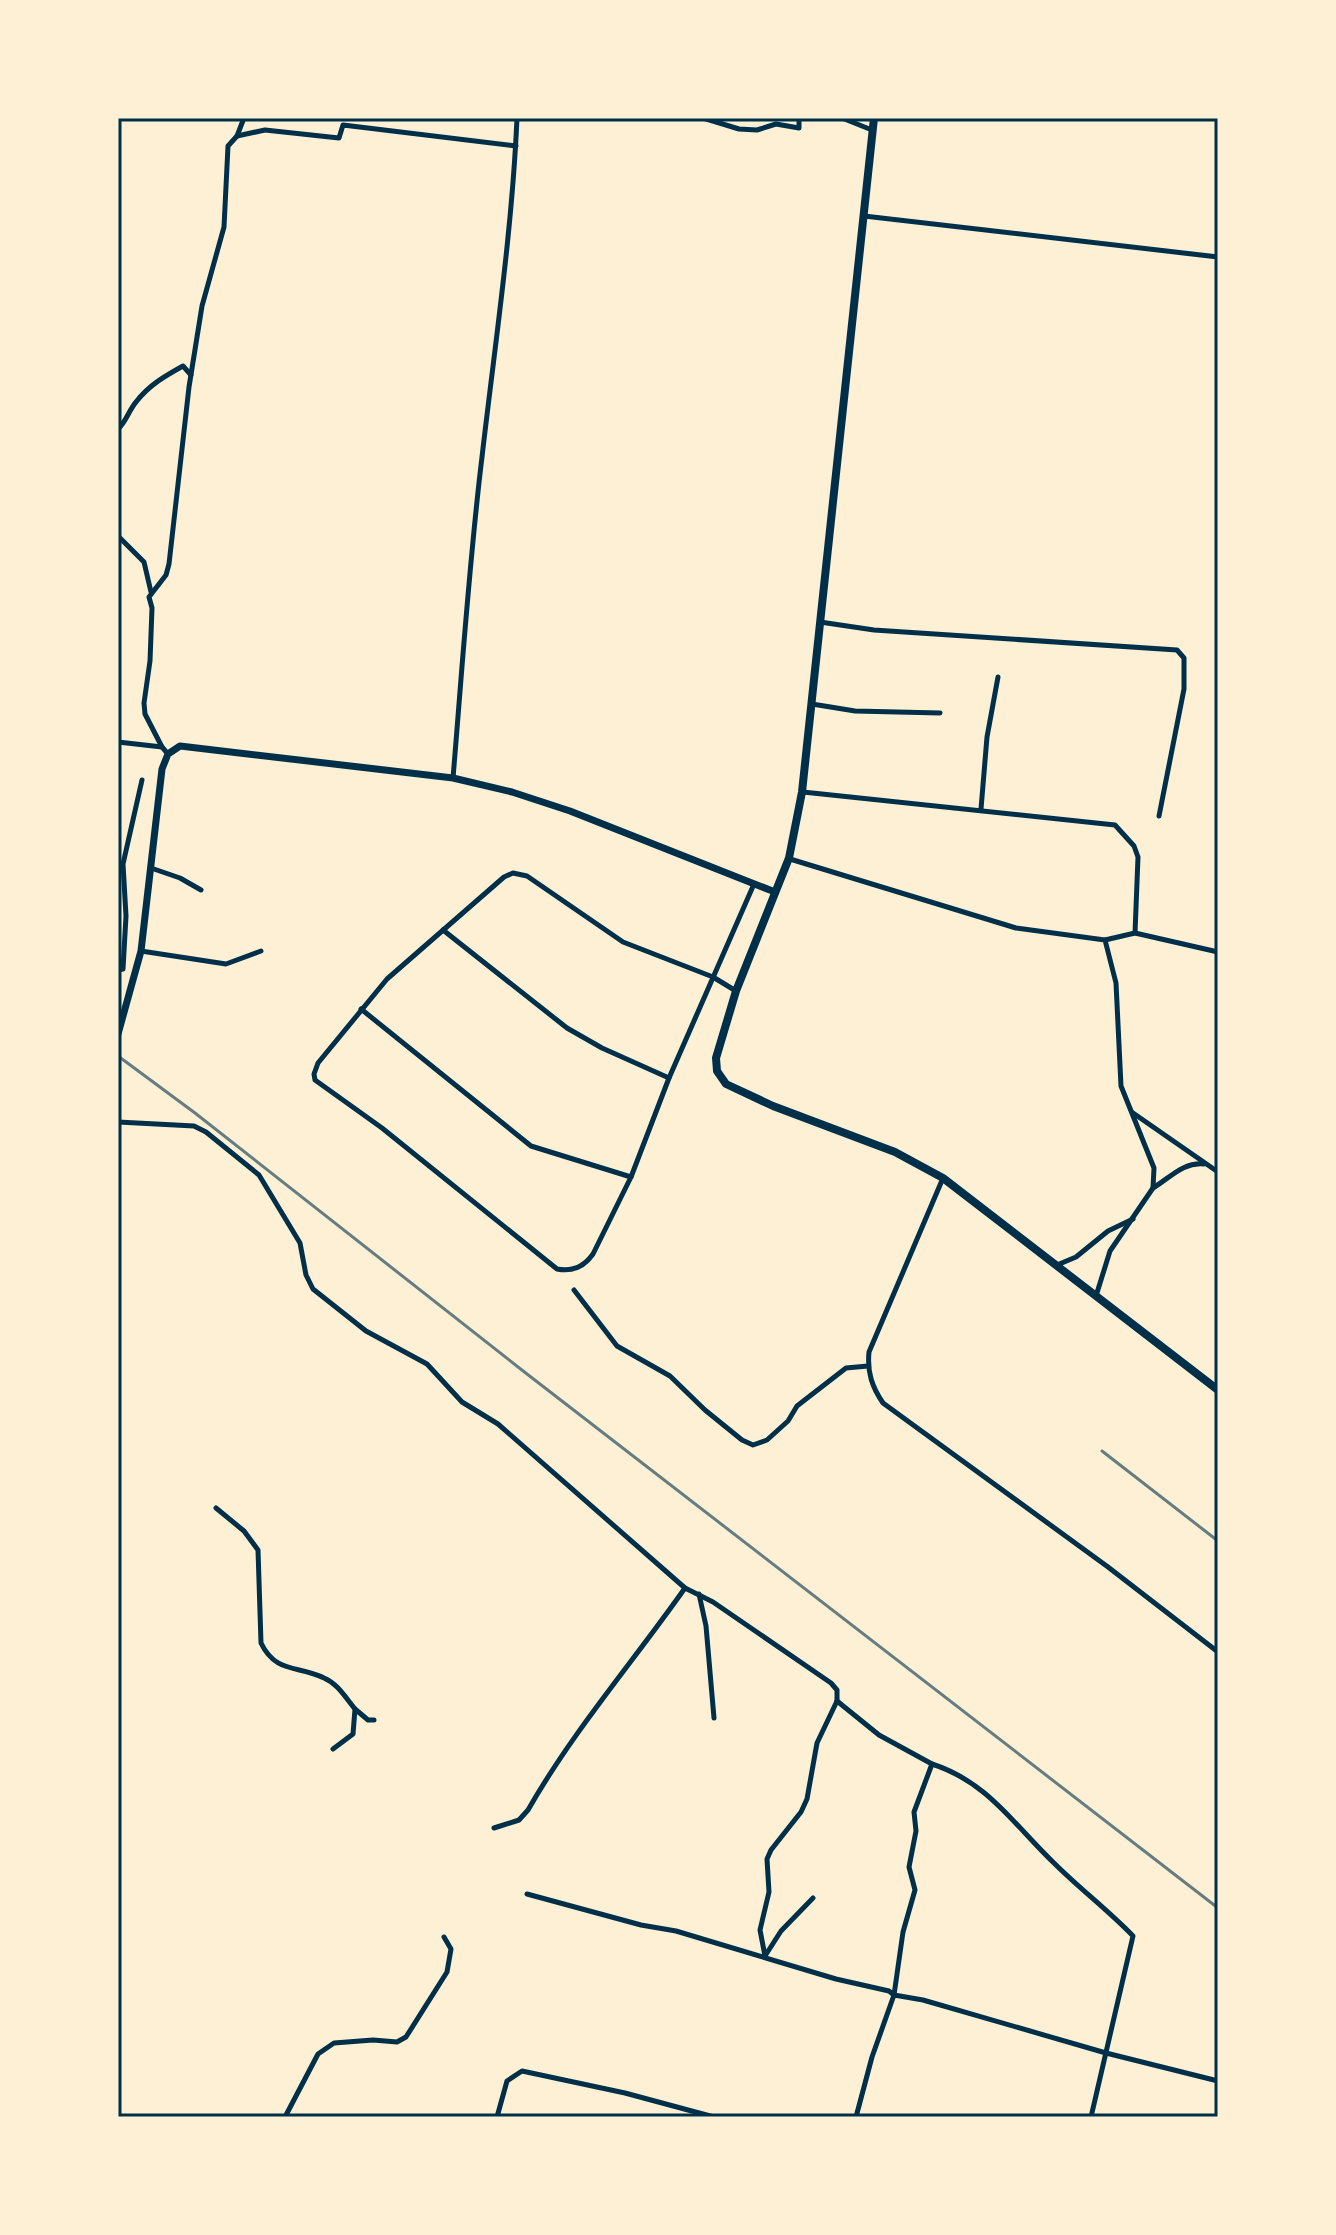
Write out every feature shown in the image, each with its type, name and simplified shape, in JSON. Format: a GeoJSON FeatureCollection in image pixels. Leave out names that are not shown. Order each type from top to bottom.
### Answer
{"type":"FeatureCollection","features":[{"type":"Feature","properties":{"kind":"main road"},"geometry":{"type":"LineString","coordinates":[[874,118],[802,792],[789,858],[736,991],[716,1058],[717,1071],[726,1084],[773,1106],[895,1152],[943,1178],[1218,1390]]}},
{"type":"Feature","properties":{"kind":"street"},"geometry":{"type":"LineString","coordinates":[[118,1034],[141,951],[165,750],[145,714],[152,608],[149,597],[166,575],[169,564],[202,306],[224,227],[228,146],[237,136],[244,118]]}},
{"type":"Feature","properties":{"kind":"street"},"geometry":{"type":"LineString","coordinates":[[453,778],[480,472],[497,347],[517,118]]}},
{"type":"Feature","properties":{"kind":"street"},"geometry":{"type":"LineString","coordinates":[[703,118],[739,129],[757,130],[776,124],[799,128],[799,118]]}},
{"type":"Feature","properties":{"kind":"street"},"geometry":{"type":"LineString","coordinates":[[842,118],[872,130]]}},
{"type":"Feature","properties":{"kind":"street"},"geometry":{"type":"LineString","coordinates":[[237,136],[265,130],[339,138],[343,125],[516,146]]}},
{"type":"Feature","properties":{"kind":"street"},"geometry":{"type":"LineString","coordinates":[[863,216],[1218,257]]}},
{"type":"Feature","properties":{"kind":"street"},"geometry":{"type":"LineString","coordinates":[[118,429],[150,385],[183,366],[191,375]]}},
{"type":"Feature","properties":{"kind":"street"},"geometry":{"type":"LineString","coordinates":[[118,536],[144,562],[151,593]]}},
{"type":"Feature","properties":{"kind":"street"},"geometry":{"type":"LineString","coordinates":[[820,622],[874,630],[1182,652],[1184,689],[1159,816]]}},
{"type":"Feature","properties":{"kind":"street"},"geometry":{"type":"LineString","coordinates":[[981,809],[987,737],[998,677]]}},
{"type":"Feature","properties":{"kind":"street"},"geometry":{"type":"LineString","coordinates":[[811,704],[855,711],[940,713]]}},
{"type":"Feature","properties":{"kind":"street"},"geometry":{"type":"LineString","coordinates":[[118,742],[165,750],[188,746],[453,778],[512,792],[570,811],[775,892]]}},
{"type":"Feature","properties":{"kind":"street"},"geometry":{"type":"LineString","coordinates":[[118,970],[123,969],[125,929],[123,864],[142,780]]}},
{"type":"Feature","properties":{"kind":"street"},"geometry":{"type":"LineString","coordinates":[[802,792],[1115,825],[1134,846],[1138,857],[1135,933]]}},
{"type":"Feature","properties":{"kind":"street"},"geometry":{"type":"LineString","coordinates":[[789,858],[1016,928],[1105,940],[1135,933],[1218,952]]}},
{"type":"Feature","properties":{"kind":"street"},"geometry":{"type":"LineString","coordinates":[[151,868],[180,878],[201,890]]}},
{"type":"Feature","properties":{"kind":"street"},"geometry":{"type":"LineString","coordinates":[[736,991],[713,977],[623,942],[527,876],[513,873],[504,877],[387,979],[318,1063],[315,1080],[382,1128],[557,1269],[566,1271],[587,1262],[631,1177],[669,1078],[713,977],[754,884]]}},
{"type":"Feature","properties":{"kind":"street"},"geometry":{"type":"LineString","coordinates":[[443,930],[567,1028],[602,1048],[669,1078]]}},
{"type":"Feature","properties":{"kind":"street"},"geometry":{"type":"LineString","coordinates":[[1105,940],[1116,983],[1121,1086],[1154,1168],[1153,1188]]}},
{"type":"Feature","properties":{"kind":"street"},"geometry":{"type":"LineString","coordinates":[[141,951],[226,964],[261,951]]}},
{"type":"Feature","properties":{"kind":"street"},"geometry":{"type":"LineString","coordinates":[[361,1009],[531,1146],[631,1177]]}},
{"type":"Feature","properties":{"kind":"street"},"geometry":{"type":"LineString","coordinates":[[1132,1112],[1218,1172]]}},
{"type":"Feature","properties":{"kind":"street"},"geometry":{"type":"LineString","coordinates":[[118,1122],[194,1126],[217,1140],[259,1175],[292,1226],[313,1289],[366,1331],[427,1364],[462,1402],[498,1424],[685,1588],[699,1593],[837,1690],[837,1701],[817,1743],[807,1799],[767,1859],[769,1892],[760,1930],[765,1956]]}},
{"type":"Feature","properties":{"kind":"street"},"geometry":{"type":"LineString","coordinates":[[1096,1296],[1110,1251],[1153,1188],[1181,1167],[1192,1163],[1206,1164]]}},
{"type":"Feature","properties":{"kind":"street"},"geometry":{"type":"LineString","coordinates":[[943,1178],[876,1331],[868,1366],[875,1391],[883,1403],[1095,1557],[1218,1652]]}},
{"type":"Feature","properties":{"kind":"street"},"geometry":{"type":"LineString","coordinates":[[1056,1265],[1076,1257],[1108,1231],[1134,1219]]}},
{"type":"Feature","properties":{"kind":"street"},"geometry":{"type":"LineString","coordinates":[[574,1290],[617,1346],[670,1376],[705,1410],[742,1440],[753,1445],[767,1440],[788,1421],[797,1406],[846,1368],[868,1366]]}},
{"type":"Feature","properties":{"kind":"street"},"geometry":{"type":"LineString","coordinates":[[216,1508],[244,1531],[258,1550],[261,1643],[267,1654],[289,1670],[325,1678],[355,1709],[368,1720],[374,1720]]}},
{"type":"Feature","properties":{"kind":"street"},"geometry":{"type":"LineString","coordinates":[[494,1828],[519,1820],[528,1810],[580,1728],[685,1588]]}},
{"type":"Feature","properties":{"kind":"street"},"geometry":{"type":"LineString","coordinates":[[699,1593],[706,1626],[714,1718]]}},
{"type":"Feature","properties":{"kind":"street"},"geometry":{"type":"LineString","coordinates":[[837,1701],[879,1735],[932,1764],[956,1772],[990,1797],[1046,1856],[1133,1936],[1091,2117]]}},
{"type":"Feature","properties":{"kind":"street"},"geometry":{"type":"LineString","coordinates":[[333,1749],[353,1734],[355,1709]]}},
{"type":"Feature","properties":{"kind":"street"},"geometry":{"type":"LineString","coordinates":[[856,2117],[872,2057],[894,1995],[903,1932],[915,1890],[909,1867],[916,1831],[914,1812],[932,1764]]}},
{"type":"Feature","properties":{"kind":"street"},"geometry":{"type":"LineString","coordinates":[[527,1894],[641,1925],[676,1931],[836,1979],[1218,2081]]}},
{"type":"Feature","properties":{"kind":"street"},"geometry":{"type":"LineString","coordinates":[[765,1956],[799,1909],[813,1898]]}},
{"type":"Feature","properties":{"kind":"street"},"geometry":{"type":"LineString","coordinates":[[285,2117],[318,2054],[334,2043],[397,2042],[406,2037],[447,1972],[451,1949],[444,1937]]}},
{"type":"Feature","properties":{"kind":"street"},"geometry":{"type":"LineString","coordinates":[[497,2117],[507,2081],[515,2074],[530,2071],[714,2117]]}},
{"type":"Feature","properties":{"kind":"railway"},"geometry":{"type":"LineString","coordinates":[[118,1056],[1218,1908]]}},
{"type":"Feature","properties":{"kind":"railway"},"geometry":{"type":"LineString","coordinates":[[1102,1451],[1218,1541]]}}]}
